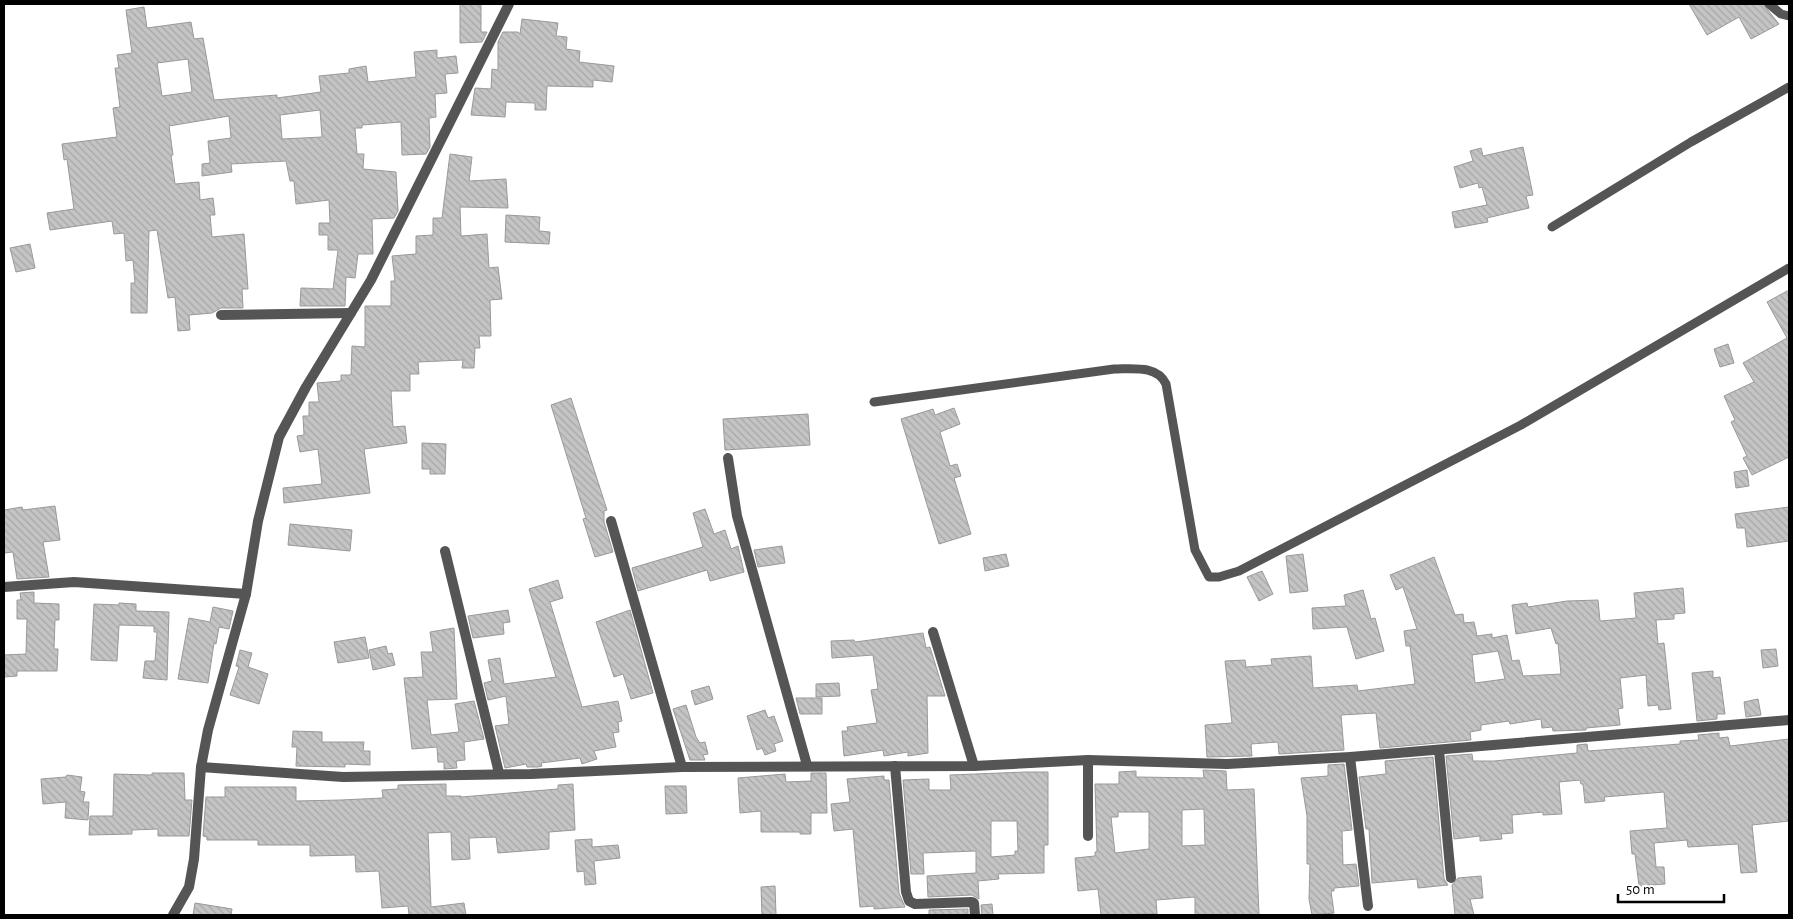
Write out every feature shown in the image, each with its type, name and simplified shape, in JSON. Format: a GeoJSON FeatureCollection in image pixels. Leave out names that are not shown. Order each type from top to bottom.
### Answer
{"type":"FeatureCollection","features":[{"type":"Feature","properties":{"kind":"street"},"geometry":{"type":"LineString","coordinates":[[173,915],[189,887],[194,859],[201,767],[208,730],[246,594],[258,521],[279,437],[306,387],[371,280],[509,4]]}},
{"type":"Feature","properties":{"kind":"street"},"geometry":{"type":"LineString","coordinates":[[221,316],[351,313]]}},
{"type":"Feature","properties":{"kind":"street"},"geometry":{"type":"LineString","coordinates":[[728,458],[737,516],[807,765]]}},
{"type":"Feature","properties":{"kind":"street"},"geometry":{"type":"LineString","coordinates":[[610,521],[682,767]]}},
{"type":"Feature","properties":{"kind":"street"},"geometry":{"type":"LineString","coordinates":[[445,551],[499,773]]}},
{"type":"Feature","properties":{"kind":"street"},"geometry":{"type":"LineString","coordinates":[[4,587],[74,582],[246,594]]}},
{"type":"Feature","properties":{"kind":"street"},"geometry":{"type":"LineString","coordinates":[[933,632],[974,766]]}},
{"type":"Feature","properties":{"kind":"street"},"geometry":{"type":"LineString","coordinates":[[201,767],[343,777],[682,767],[807,765],[974,766],[1088,760],[1218,764],[1350,758],[1789,720]]}},
{"type":"Feature","properties":{"kind":"street"},"geometry":{"type":"LineString","coordinates":[[1439,750],[1451,878]]}},
{"type":"Feature","properties":{"kind":"street"},"geometry":{"type":"LineString","coordinates":[[1350,758],[1368,906]]}},
{"type":"Feature","properties":{"kind":"street"},"geometry":{"type":"LineString","coordinates":[[1088,760],[1088,836]]}},
{"type":"Feature","properties":{"kind":"street"},"geometry":{"type":"LineString","coordinates":[[895,766],[906,892],[909,901],[915,904],[972,902],[974,903],[975,915]]}},
{"type":"Feature","properties":{"kind":"lane"},"geometry":{"type":"LineString","coordinates":[[1769,4],[1781,14],[1789,16]]}},
{"type":"Feature","properties":{"kind":"lane"},"geometry":{"type":"LineString","coordinates":[[1552,227],[1691,142],[1789,87]]}},
{"type":"Feature","properties":{"kind":"lane"},"geometry":{"type":"LineString","coordinates":[[874,402],[1114,369],[1148,369],[1162,376],[1166,384],[1194,550],[1209,577],[1219,577],[1240,571],[1521,425],[1789,268]]}},
{"type":"Feature","properties":{"kind":"building"},"geometry":{"type":"Polygon","coordinates":[[[460,4],[481,4],[481,32],[487,32],[482,42],[460,43],[460,4]]]}},
{"type":"Feature","properties":{"kind":"building"},"geometry":{"type":"Polygon","coordinates":[[[1689,4],[1763,4],[1779,24],[1751,39],[1739,17],[1707,35],[1689,4]]]}},
{"type":"Feature","properties":{"kind":"building"},"geometry":{"type":"Polygon","coordinates":[[[144,7],[147,28],[191,22],[194,39],[203,38],[214,100],[277,95],[277,98],[321,92],[319,76],[349,73],[349,69],[366,66],[368,82],[416,77],[414,52],[437,50],[437,58],[456,56],[458,73],[445,74],[447,93],[435,94],[436,117],[429,118],[430,147],[426,154],[402,155],[401,122],[362,125],[362,128],[355,128],[357,154],[364,154],[363,169],[396,172],[398,211],[394,218],[372,219],[373,254],[358,254],[355,278],[346,277],[345,306],[300,306],[301,288],[333,289],[338,250],[328,250],[328,235],[319,235],[319,223],[330,223],[329,200],[296,204],[294,181],[290,181],[286,161],[231,164],[232,172],[202,176],[202,164],[210,163],[208,141],[231,138],[229,116],[169,126],[173,155],[171,155],[175,184],[199,182],[200,200],[213,198],[215,215],[210,215],[212,237],[244,234],[248,289],[242,289],[243,308],[221,308],[212,313],[189,315],[190,330],[178,331],[175,297],[168,298],[157,230],[149,231],[147,313],[131,313],[131,283],[135,283],[133,260],[126,261],[124,233],[114,234],[112,221],[50,230],[47,213],[74,209],[67,159],[64,160],[62,144],[117,137],[113,108],[120,107],[115,68],[119,68],[117,55],[132,53],[126,10],[144,7]],[[188,59],[157,63],[162,96],[192,92],[188,59]],[[320,110],[280,115],[282,139],[322,137],[320,110]]]}},
{"type":"Feature","properties":{"kind":"building"},"geometry":{"type":"Polygon","coordinates":[[[522,19],[558,23],[556,36],[567,37],[566,49],[580,51],[579,62],[614,66],[612,82],[593,80],[593,87],[547,86],[546,110],[535,110],[535,103],[506,102],[505,117],[471,115],[475,88],[491,89],[492,69],[498,70],[498,42],[503,32],[518,32],[520,34],[522,19]]]}},
{"type":"Feature","properties":{"kind":"building"},"geometry":{"type":"Polygon","coordinates":[[[1523,147],[1533,195],[1526,196],[1529,208],[1487,218],[1488,222],[1455,228],[1452,212],[1487,205],[1482,187],[1479,188],[1478,183],[1460,188],[1454,167],[1473,161],[1470,151],[1481,148],[1483,156],[1523,147]]]}},
{"type":"Feature","properties":{"kind":"building"},"geometry":{"type":"Polygon","coordinates":[[[450,154],[472,157],[469,181],[506,179],[508,208],[460,207],[461,236],[487,234],[489,268],[498,267],[502,299],[490,300],[491,336],[479,336],[480,348],[475,348],[474,368],[462,368],[463,360],[418,362],[419,374],[410,374],[410,391],[391,391],[393,427],[405,426],[407,443],[364,449],[370,493],[284,503],[283,488],[322,484],[318,449],[300,452],[297,436],[304,435],[303,416],[309,416],[309,402],[319,402],[317,383],[341,381],[341,375],[351,375],[352,346],[365,347],[365,306],[391,306],[391,281],[395,281],[392,256],[416,254],[416,236],[433,235],[433,218],[442,218],[450,154]]]}},
{"type":"Feature","properties":{"kind":"building"},"geometry":{"type":"Polygon","coordinates":[[[506,215],[540,217],[539,231],[550,232],[549,244],[505,242],[506,215]]]}},
{"type":"Feature","properties":{"kind":"building"},"geometry":{"type":"Polygon","coordinates":[[[30,244],[35,268],[16,272],[10,248],[30,244]]]}},
{"type":"Feature","properties":{"kind":"building"},"geometry":{"type":"Polygon","coordinates":[[[1789,290],[1789,457],[1752,475],[1743,458],[1747,456],[1731,422],[1735,420],[1724,396],[1754,382],[1743,363],[1787,338],[1767,302],[1789,290]]]}},
{"type":"Feature","properties":{"kind":"building"},"geometry":{"type":"Polygon","coordinates":[[[1728,344],[1734,363],[1720,367],[1714,349],[1728,344]]]}},
{"type":"Feature","properties":{"kind":"building"},"geometry":{"type":"Polygon","coordinates":[[[571,398],[607,510],[604,511],[604,522],[613,552],[595,557],[583,519],[586,518],[551,405],[571,398]]]}},
{"type":"Feature","properties":{"kind":"building"},"geometry":{"type":"Polygon","coordinates":[[[954,408],[960,424],[940,432],[950,466],[957,464],[961,476],[954,478],[971,534],[939,544],[901,419],[933,409],[935,415],[954,408]]]}},
{"type":"Feature","properties":{"kind":"building"},"geometry":{"type":"Polygon","coordinates":[[[808,414],[810,445],[725,450],[723,419],[808,414]]]}},
{"type":"Feature","properties":{"kind":"building"},"geometry":{"type":"Polygon","coordinates":[[[422,443],[446,444],[445,474],[430,474],[430,469],[422,469],[422,443]]]}},
{"type":"Feature","properties":{"kind":"building"},"geometry":{"type":"Polygon","coordinates":[[[1747,470],[1749,486],[1736,488],[1734,472],[1747,470]]]}},
{"type":"Feature","properties":{"kind":"building"},"geometry":{"type":"Polygon","coordinates":[[[55,506],[60,540],[43,542],[49,577],[17,579],[13,552],[4,553],[4,510],[22,507],[23,510],[55,506]]]}},
{"type":"Feature","properties":{"kind":"building"},"geometry":{"type":"Polygon","coordinates":[[[1789,507],[1789,541],[1747,547],[1745,528],[1737,528],[1735,514],[1789,507]]]}},
{"type":"Feature","properties":{"kind":"building"},"geometry":{"type":"Polygon","coordinates":[[[705,509],[714,534],[725,530],[731,549],[738,546],[744,572],[710,581],[707,570],[638,591],[632,568],[703,547],[693,513],[705,509]]]}},
{"type":"Feature","properties":{"kind":"building"},"geometry":{"type":"Polygon","coordinates":[[[290,524],[352,530],[350,551],[288,545],[290,524]]]}},
{"type":"Feature","properties":{"kind":"building"},"geometry":{"type":"Polygon","coordinates":[[[782,546],[785,563],[758,567],[754,550],[782,546]]]}},
{"type":"Feature","properties":{"kind":"building"},"geometry":{"type":"Polygon","coordinates":[[[1006,554],[1009,566],[985,571],[983,558],[1006,554]]]}},
{"type":"Feature","properties":{"kind":"building"},"geometry":{"type":"Polygon","coordinates":[[[1303,554],[1308,591],[1290,593],[1286,556],[1303,554]]]}},
{"type":"Feature","properties":{"kind":"building"},"geometry":{"type":"Polygon","coordinates":[[[1434,557],[1455,615],[1463,614],[1464,623],[1474,622],[1477,636],[1492,634],[1492,638],[1507,635],[1512,661],[1519,660],[1523,676],[1561,674],[1558,643],[1556,644],[1551,628],[1516,634],[1512,605],[1527,603],[1528,607],[1567,601],[1598,600],[1600,621],[1636,618],[1634,593],[1683,588],[1685,613],[1674,614],[1674,619],[1656,620],[1658,644],[1664,643],[1671,709],[1659,710],[1658,705],[1648,706],[1646,675],[1620,678],[1623,708],[1618,709],[1620,725],[1586,728],[1586,730],[1553,731],[1552,727],[1542,728],[1541,719],[1510,724],[1509,721],[1481,725],[1481,730],[1470,732],[1471,740],[1380,748],[1376,713],[1341,715],[1344,750],[1279,754],[1278,742],[1251,744],[1252,756],[1207,757],[1205,725],[1232,723],[1225,661],[1245,660],[1246,667],[1272,665],[1271,659],[1311,656],[1313,688],[1357,685],[1358,691],[1415,684],[1410,646],[1406,646],[1404,631],[1417,629],[1403,587],[1396,590],[1390,575],[1434,557]],[[1498,651],[1472,655],[1475,683],[1505,679],[1498,651]]]}},
{"type":"Feature","properties":{"kind":"building"},"geometry":{"type":"Polygon","coordinates":[[[1262,571],[1273,594],[1259,601],[1247,577],[1262,571]]]}},
{"type":"Feature","properties":{"kind":"building"},"geometry":{"type":"Polygon","coordinates":[[[558,580],[563,598],[550,602],[582,707],[618,701],[622,721],[618,722],[619,732],[613,733],[616,747],[594,751],[597,759],[582,764],[580,758],[541,763],[542,766],[538,767],[527,767],[526,764],[505,768],[495,726],[509,724],[506,696],[488,700],[484,683],[492,681],[488,660],[500,658],[504,684],[556,677],[529,589],[558,580]]]}},
{"type":"Feature","properties":{"kind":"building"},"geometry":{"type":"Polygon","coordinates":[[[1363,590],[1371,619],[1375,618],[1384,651],[1356,659],[1347,627],[1313,629],[1312,608],[1346,606],[1344,595],[1363,590]]]}},
{"type":"Feature","properties":{"kind":"building"},"geometry":{"type":"Polygon","coordinates":[[[34,592],[34,603],[59,604],[59,620],[55,620],[54,649],[58,649],[57,671],[17,671],[17,676],[4,677],[4,655],[26,654],[27,619],[17,619],[17,600],[21,600],[20,593],[34,592]]]}},
{"type":"Feature","properties":{"kind":"building"},"geometry":{"type":"Polygon","coordinates":[[[119,603],[136,604],[136,611],[169,612],[167,680],[143,678],[145,661],[155,661],[157,632],[154,632],[154,626],[119,625],[117,661],[91,660],[94,604],[119,605],[119,603]]]}},
{"type":"Feature","properties":{"kind":"building"},"geometry":{"type":"Polygon","coordinates":[[[213,607],[233,611],[229,629],[219,627],[216,644],[214,643],[208,683],[178,679],[189,618],[210,622],[213,607]]]}},
{"type":"Feature","properties":{"kind":"building"},"geometry":{"type":"Polygon","coordinates":[[[508,610],[510,622],[503,623],[504,634],[473,638],[468,616],[508,610]]]}},
{"type":"Feature","properties":{"kind":"building"},"geometry":{"type":"Polygon","coordinates":[[[630,610],[653,693],[631,699],[623,674],[614,677],[596,622],[630,610]]]}},
{"type":"Feature","properties":{"kind":"building"},"geometry":{"type":"Polygon","coordinates":[[[454,628],[457,699],[427,700],[431,735],[459,732],[455,704],[474,701],[484,739],[464,742],[465,760],[456,761],[457,768],[444,769],[444,762],[438,762],[437,747],[412,749],[404,678],[423,677],[421,652],[433,652],[430,632],[454,628]]]}},
{"type":"Feature","properties":{"kind":"building"},"geometry":{"type":"Polygon","coordinates":[[[923,633],[926,648],[930,647],[945,696],[927,696],[928,753],[908,756],[908,752],[884,756],[883,750],[844,756],[842,731],[848,731],[847,727],[877,723],[871,690],[878,689],[873,655],[832,658],[831,641],[854,640],[855,642],[923,633]]]}},
{"type":"Feature","properties":{"kind":"building"},"geometry":{"type":"Polygon","coordinates":[[[365,637],[369,658],[338,663],[334,642],[365,637]]]}},
{"type":"Feature","properties":{"kind":"building"},"geometry":{"type":"Polygon","coordinates":[[[386,646],[388,654],[392,653],[395,665],[373,670],[369,650],[386,646]]]}},
{"type":"Feature","properties":{"kind":"building"},"geometry":{"type":"Polygon","coordinates":[[[1776,649],[1778,666],[1763,668],[1761,650],[1776,649]]]}},
{"type":"Feature","properties":{"kind":"building"},"geometry":{"type":"Polygon","coordinates":[[[240,650],[252,653],[248,667],[268,674],[259,704],[230,695],[239,667],[236,666],[240,650]]]}},
{"type":"Feature","properties":{"kind":"building"},"geometry":{"type":"Polygon","coordinates":[[[1713,671],[1713,678],[1720,677],[1725,714],[1717,714],[1717,719],[1697,721],[1692,673],[1713,671]]]}},
{"type":"Feature","properties":{"kind":"building"},"geometry":{"type":"Polygon","coordinates":[[[839,683],[840,696],[816,697],[816,684],[839,683]]]}},
{"type":"Feature","properties":{"kind":"building"},"geometry":{"type":"Polygon","coordinates":[[[709,686],[713,699],[695,705],[691,691],[709,686]]]}},
{"type":"Feature","properties":{"kind":"building"},"geometry":{"type":"Polygon","coordinates":[[[796,698],[822,698],[822,714],[800,714],[796,698]]]}},
{"type":"Feature","properties":{"kind":"building"},"geometry":{"type":"Polygon","coordinates":[[[1758,699],[1761,715],[1746,717],[1744,702],[1758,699]]]}},
{"type":"Feature","properties":{"kind":"building"},"geometry":{"type":"Polygon","coordinates":[[[686,705],[696,737],[700,743],[705,742],[708,754],[703,755],[705,760],[690,760],[673,709],[686,705]]]}},
{"type":"Feature","properties":{"kind":"building"},"geometry":{"type":"Polygon","coordinates":[[[765,710],[768,718],[774,716],[783,741],[774,744],[776,751],[765,755],[762,748],[757,750],[747,716],[765,710]]]}},
{"type":"Feature","properties":{"kind":"building"},"geometry":{"type":"Polygon","coordinates":[[[293,731],[322,732],[322,742],[364,742],[363,751],[370,751],[370,765],[345,764],[345,767],[296,766],[297,747],[292,747],[293,731]]]}},
{"type":"Feature","properties":{"kind":"building"},"geometry":{"type":"Polygon","coordinates":[[[1719,733],[1719,738],[1728,737],[1730,746],[1789,739],[1789,821],[1752,825],[1757,872],[1741,873],[1738,844],[1688,847],[1687,840],[1654,843],[1656,867],[1664,867],[1665,884],[1639,886],[1635,854],[1632,854],[1630,831],[1667,828],[1664,792],[1604,797],[1605,801],[1585,803],[1583,784],[1581,784],[1580,780],[1559,782],[1562,814],[1543,815],[1543,812],[1512,815],[1513,833],[1501,834],[1502,839],[1480,841],[1480,836],[1454,839],[1446,756],[1472,754],[1473,761],[1494,761],[1577,753],[1577,745],[1587,744],[1588,751],[1680,744],[1680,741],[1699,740],[1698,735],[1719,733]]]}},
{"type":"Feature","properties":{"kind":"building"},"geometry":{"type":"Polygon","coordinates":[[[1433,757],[1444,879],[1448,885],[1418,888],[1417,879],[1372,883],[1369,829],[1366,829],[1359,777],[1386,774],[1385,761],[1433,757]]]}},
{"type":"Feature","properties":{"kind":"building"},"geometry":{"type":"Polygon","coordinates":[[[1344,764],[1352,830],[1342,831],[1343,865],[1356,864],[1359,886],[1334,888],[1334,891],[1331,891],[1334,913],[1312,915],[1309,899],[1310,864],[1307,864],[1307,816],[1301,778],[1328,776],[1328,765],[1344,764]]]}},
{"type":"Feature","properties":{"kind":"building"},"geometry":{"type":"Polygon","coordinates":[[[1203,770],[1226,771],[1227,790],[1254,789],[1259,915],[1195,915],[1195,897],[1156,900],[1157,914],[1101,915],[1098,889],[1078,891],[1075,858],[1095,856],[1095,852],[1097,852],[1095,784],[1119,784],[1119,772],[1136,771],[1136,777],[1204,778],[1203,770]],[[1204,809],[1182,810],[1182,846],[1205,845],[1204,809]],[[1118,812],[1118,817],[1111,817],[1115,853],[1149,849],[1149,812],[1118,812]]]}},
{"type":"Feature","properties":{"kind":"building"},"geometry":{"type":"Polygon","coordinates":[[[1048,772],[1048,845],[1044,845],[1044,873],[998,874],[999,879],[978,881],[979,899],[972,895],[928,897],[927,876],[976,873],[976,851],[923,853],[924,874],[911,874],[903,780],[929,779],[929,790],[951,790],[950,775],[1048,772]],[[991,821],[991,857],[1015,855],[1015,851],[1018,851],[1017,821],[991,821]]]}},
{"type":"Feature","properties":{"kind":"building"},"geometry":{"type":"Polygon","coordinates":[[[152,773],[184,773],[185,800],[192,800],[189,836],[158,836],[158,829],[132,830],[132,834],[89,835],[90,816],[113,816],[114,774],[152,775],[152,773]]]}},
{"type":"Feature","properties":{"kind":"building"},"geometry":{"type":"Polygon","coordinates":[[[811,773],[826,773],[827,813],[811,813],[811,834],[800,834],[800,832],[761,832],[761,811],[740,813],[738,778],[785,774],[786,782],[811,781],[811,773]]]}},
{"type":"Feature","properties":{"kind":"building"},"geometry":{"type":"Polygon","coordinates":[[[67,775],[82,777],[80,791],[85,792],[83,802],[89,802],[88,820],[65,818],[66,802],[43,804],[41,779],[66,777],[67,775]]]}},
{"type":"Feature","properties":{"kind":"building"},"geometry":{"type":"Polygon","coordinates":[[[884,776],[884,780],[889,780],[899,893],[905,907],[874,909],[874,906],[860,907],[853,829],[834,831],[831,804],[850,802],[847,779],[884,776]]]}},
{"type":"Feature","properties":{"kind":"building"},"geometry":{"type":"Polygon","coordinates":[[[446,784],[446,796],[461,797],[558,789],[558,785],[573,784],[575,830],[549,832],[549,849],[498,853],[496,837],[469,838],[470,859],[452,860],[451,832],[428,833],[431,907],[464,903],[466,915],[409,915],[408,906],[382,908],[379,871],[356,872],[355,855],[310,856],[310,845],[258,845],[258,840],[207,840],[207,837],[203,836],[206,797],[225,797],[225,787],[296,787],[296,801],[383,798],[382,790],[398,789],[398,785],[446,784]]]}},
{"type":"Feature","properties":{"kind":"building"},"geometry":{"type":"Polygon","coordinates":[[[665,786],[686,786],[687,813],[666,814],[665,786]]]}},
{"type":"Feature","properties":{"kind":"building"},"geometry":{"type":"Polygon","coordinates":[[[592,839],[592,847],[618,845],[620,858],[594,861],[596,884],[585,885],[584,871],[577,872],[575,840],[592,839]]]}},
{"type":"Feature","properties":{"kind":"building"},"geometry":{"type":"Polygon","coordinates":[[[1481,876],[1483,898],[1470,899],[1474,915],[1455,915],[1452,885],[1458,878],[1481,876]]]}},
{"type":"Feature","properties":{"kind":"building"},"geometry":{"type":"Polygon","coordinates":[[[775,886],[776,915],[762,915],[761,887],[775,886]]]}},
{"type":"Feature","properties":{"kind":"building"},"geometry":{"type":"Polygon","coordinates":[[[195,903],[232,909],[231,915],[193,915],[195,903]]]}},
{"type":"Feature","properties":{"kind":"building"},"geometry":{"type":"Polygon","coordinates":[[[992,904],[993,915],[982,915],[981,905],[992,904]]]}},
{"type":"Feature","properties":{"kind":"building"},"geometry":{"type":"Polygon","coordinates":[[[968,909],[968,915],[929,915],[929,910],[968,909]]]}}]}
